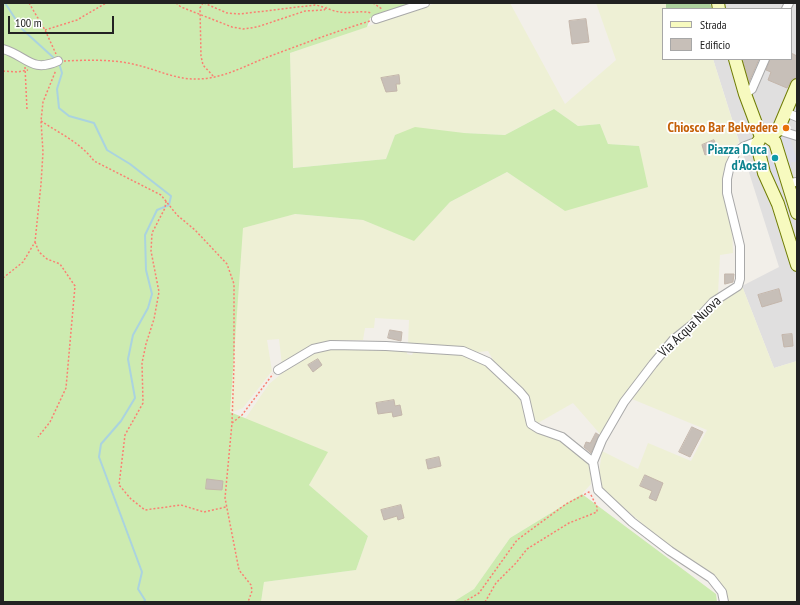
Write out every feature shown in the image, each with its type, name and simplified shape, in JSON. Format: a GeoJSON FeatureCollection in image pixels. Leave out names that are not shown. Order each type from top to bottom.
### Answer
{"type":"FeatureCollection","features":[{"type":"Feature","properties":{"kind":"street"},"geometry":{"type":"LineString","coordinates":[[381,17],[425,3]]}},
{"type":"Feature","properties":{"kind":"street"},"geometry":{"type":"LineString","coordinates":[[3,49],[30,63],[46,66],[58,62]]}},
{"type":"Feature","properties":{"kind":"street"},"geometry":{"type":"LineString","coordinates":[[735,60],[759,139],[757,147],[778,204],[797,265]]}},
{"type":"Feature","properties":{"kind":"street"},"geometry":{"type":"LineString","coordinates":[[745,94],[752,89],[765,60]]}},
{"type":"Feature","properties":{"kind":"street"},"geometry":{"type":"LineString","coordinates":[[778,130],[785,112],[794,98],[797,85]]}},
{"type":"Feature","properties":{"kind":"street"},"geometry":{"type":"LineString","coordinates":[[785,112],[797,117]]}},
{"type":"Feature","properties":{"kind":"street"},"geometry":{"type":"LineString","coordinates":[[759,139],[778,130],[797,136]]}},
{"type":"Feature","properties":{"kind":"street"},"geometry":{"type":"LineString","coordinates":[[759,139],[775,142],[789,179],[797,213]]}},
{"type":"Feature","properties":{"kind":"street","name":"Via Acqua Nuova"},"geometry":{"type":"LineString","coordinates":[[593,462],[602,440],[624,402],[653,364],[673,340],[693,324],[713,302],[738,286],[740,279],[740,246],[727,192],[727,179],[730,165],[736,152],[759,139]]}},
{"type":"Feature","properties":{"kind":"street"},"geometry":{"type":"LineString","coordinates":[[769,183],[779,178],[789,179]]}},
{"type":"Feature","properties":{"kind":"street"},"geometry":{"type":"LineString","coordinates":[[278,370],[313,349],[330,345],[386,346],[463,351],[488,362],[525,398],[531,424],[538,429],[562,437],[593,462],[598,490],[632,522],[670,551],[711,578],[722,592],[724,602]]}},
{"type":"Feature","properties":{"kind":"path"},"geometry":{"type":"LineString","coordinates":[[29,3],[45,30],[58,62],[85,61],[138,65],[161,73],[189,79],[237,71],[307,42],[381,17]]}},
{"type":"Feature","properties":{"kind":"path"},"geometry":{"type":"LineString","coordinates":[[45,30],[77,20],[106,3]]}},
{"type":"Feature","properties":{"kind":"path"},"geometry":{"type":"LineString","coordinates":[[176,3],[181,7],[232,27],[243,29],[258,27],[305,12],[324,10],[327,7]]}},
{"type":"Feature","properties":{"kind":"path"},"geometry":{"type":"LineString","coordinates":[[214,76],[203,65],[201,56],[199,14],[203,3],[227,13],[240,14],[315,4],[327,7],[337,12],[365,11],[381,17]]}},
{"type":"Feature","properties":{"kind":"path"},"geometry":{"type":"LineString","coordinates":[[373,3],[381,8],[381,17]]}},
{"type":"Feature","properties":{"kind":"path"},"geometry":{"type":"LineString","coordinates":[[3,71],[17,72],[28,69],[30,63]]}},
{"type":"Feature","properties":{"kind":"path"},"geometry":{"type":"LineString","coordinates":[[27,110],[24,69],[30,63]]}},
{"type":"Feature","properties":{"kind":"path"},"geometry":{"type":"LineString","coordinates":[[3,278],[23,262],[35,242],[43,152],[41,121],[43,102],[56,69],[46,66]]}},
{"type":"Feature","properties":{"kind":"path"},"geometry":{"type":"LineString","coordinates":[[41,121],[78,144],[88,152],[94,161],[161,195],[177,215],[195,230],[227,264],[234,284],[234,365],[232,423],[224,498],[239,570],[251,585],[252,591],[248,602]]}},
{"type":"Feature","properties":{"kind":"path"},"geometry":{"type":"LineString","coordinates":[[166,201],[152,233],[151,250],[159,292],[156,312],[142,363],[142,403],[125,435],[119,485],[130,499],[145,510],[181,505],[204,512],[227,507]]}},
{"type":"Feature","properties":{"kind":"path"},"geometry":{"type":"LineString","coordinates":[[35,242],[39,252],[47,259],[60,264],[75,286],[66,388],[50,422],[38,437]]}},
{"type":"Feature","properties":{"kind":"path"},"geometry":{"type":"LineString","coordinates":[[232,423],[242,415],[263,386],[278,370]]}},
{"type":"Feature","properties":{"kind":"path"},"geometry":{"type":"LineString","coordinates":[[464,602],[479,593],[517,540],[566,504],[590,493],[596,484]]}},
{"type":"Feature","properties":{"kind":"path"},"geometry":{"type":"LineString","coordinates":[[485,602],[496,583],[516,563],[527,549],[569,523],[597,512],[598,507],[590,493]]}},
{"type":"Feature","properties":{"kind":"shaded area"},"geometry":{"type":"Polygon","coordinates":[[[710,3],[797,3],[797,361],[774,368],[742,286],[779,267],[713,60],[792,60],[792,8],[712,8],[710,3]]]}},
{"type":"Feature","properties":{"kind":"shaded area","name":"Piazza Duca d'Aosta"},"geometry":{"type":"Polygon","coordinates":[[[760,135],[793,135],[791,141],[795,155],[797,155],[797,162],[791,162],[791,167],[793,168],[788,170],[787,183],[763,189],[747,140],[760,135]]]}},
{"type":"Feature","properties":{"kind":"green space"},"geometry":{"type":"Polygon","coordinates":[[[3,3],[415,3],[370,18],[367,27],[290,53],[293,168],[386,159],[395,135],[415,127],[464,133],[505,135],[554,109],[578,126],[600,124],[608,144],[639,146],[648,187],[565,211],[507,172],[450,202],[414,241],[363,220],[295,214],[243,228],[230,412],[328,452],[309,485],[368,536],[356,570],[264,582],[261,602],[3,602],[3,3]]]}},
{"type":"Feature","properties":{"kind":"green space"},"geometry":{"type":"Polygon","coordinates":[[[436,3],[510,3],[565,104],[616,60],[596,3],[666,3],[666,8],[662,8],[662,60],[713,60],[739,142],[729,156],[724,169],[722,182],[732,229],[733,253],[720,255],[718,294],[706,303],[627,392],[600,434],[573,403],[538,423],[532,418],[528,397],[523,388],[495,363],[488,351],[478,352],[464,348],[408,344],[409,320],[375,318],[374,328],[365,328],[363,340],[332,340],[311,345],[282,365],[279,339],[267,340],[272,371],[243,408],[230,413],[242,228],[294,214],[363,220],[414,240],[450,202],[507,172],[565,211],[639,146],[608,144],[600,124],[578,126],[554,109],[505,135],[464,133],[395,135],[386,159],[292,168],[290,53],[436,3]]]}},
{"type":"Feature","properties":{"kind":"green space"},"geometry":{"type":"Polygon","coordinates":[[[666,3],[710,3],[712,8],[666,8],[666,3]]]}},
{"type":"Feature","properties":{"kind":"green space"},"geometry":{"type":"Polygon","coordinates":[[[742,286],[774,368],[797,361],[797,602],[726,602],[725,591],[713,576],[672,549],[602,489],[599,473],[602,451],[638,469],[648,443],[691,461],[707,430],[632,399],[676,342],[714,304],[742,286]]]}},
{"type":"Feature","properties":{"kind":"green space"},"geometry":{"type":"Polygon","coordinates":[[[329,349],[407,351],[407,354],[412,355],[414,351],[465,355],[478,360],[490,369],[521,399],[528,426],[563,442],[590,465],[591,484],[582,494],[510,538],[474,589],[453,602],[261,602],[264,582],[356,570],[368,536],[309,485],[327,452],[245,419],[269,384],[286,370],[314,352],[329,349]]]}},
{"type":"Feature","properties":{"kind":"green space"},"geometry":{"type":"Polygon","coordinates":[[[582,494],[716,594],[717,602],[453,602],[474,589],[510,538],[582,494]]]}},
{"type":"Feature","properties":{"kind":"building"},"geometry":{"type":"Polygon","coordinates":[[[586,19],[589,42],[572,44],[569,21],[586,19]]]}},
{"type":"Feature","properties":{"kind":"building"},"geometry":{"type":"Polygon","coordinates":[[[792,54],[797,56],[797,78],[792,79],[787,88],[768,80],[771,72],[766,70],[770,60],[792,60],[792,54]]]}},
{"type":"Feature","properties":{"kind":"building"},"geometry":{"type":"Polygon","coordinates":[[[743,60],[759,60],[749,82],[743,60]]]}},
{"type":"Feature","properties":{"kind":"building"},"geometry":{"type":"Polygon","coordinates":[[[399,75],[400,84],[396,84],[397,91],[386,92],[381,78],[399,75]]]}},
{"type":"Feature","properties":{"kind":"building"},"geometry":{"type":"Polygon","coordinates":[[[714,140],[718,149],[705,155],[702,145],[714,140]]]}},
{"type":"Feature","properties":{"kind":"building"},"geometry":{"type":"Polygon","coordinates":[[[725,274],[734,274],[733,282],[725,284],[725,274]]]}},
{"type":"Feature","properties":{"kind":"building"},"geometry":{"type":"Polygon","coordinates":[[[779,289],[782,301],[762,307],[758,295],[779,289]]]}},
{"type":"Feature","properties":{"kind":"building"},"geometry":{"type":"Polygon","coordinates":[[[390,330],[402,332],[401,341],[388,338],[390,330]]]}},
{"type":"Feature","properties":{"kind":"building"},"geometry":{"type":"Polygon","coordinates":[[[792,334],[793,346],[784,347],[782,335],[792,334]]]}},
{"type":"Feature","properties":{"kind":"building"},"geometry":{"type":"Polygon","coordinates":[[[318,359],[322,365],[313,372],[308,365],[318,359]]]}},
{"type":"Feature","properties":{"kind":"building"},"geometry":{"type":"Polygon","coordinates":[[[394,400],[395,406],[400,405],[402,415],[393,417],[392,412],[378,414],[376,403],[394,400]]]}},
{"type":"Feature","properties":{"kind":"building"},"geometry":{"type":"Polygon","coordinates":[[[692,427],[703,432],[690,457],[679,452],[692,427]]]}},
{"type":"Feature","properties":{"kind":"building"},"geometry":{"type":"Polygon","coordinates":[[[596,433],[599,435],[591,453],[584,447],[586,442],[590,443],[596,433]]]}},
{"type":"Feature","properties":{"kind":"building"},"geometry":{"type":"Polygon","coordinates":[[[439,457],[441,466],[428,469],[426,460],[439,457]]]}},
{"type":"Feature","properties":{"kind":"building"},"geometry":{"type":"Polygon","coordinates":[[[645,475],[663,483],[656,501],[649,498],[652,491],[640,486],[645,475]]]}},
{"type":"Feature","properties":{"kind":"building"},"geometry":{"type":"Polygon","coordinates":[[[207,479],[223,481],[222,490],[206,489],[207,479]]]}},
{"type":"Feature","properties":{"kind":"building"},"geometry":{"type":"Polygon","coordinates":[[[401,505],[404,518],[398,520],[397,516],[384,520],[381,510],[401,505]]]}},
{"type":"Feature","properties":{"kind":"waterway"},"geometry":{"type":"LineString","coordinates":[[5,3],[22,29],[55,59]]}},
{"type":"Feature","properties":{"kind":"waterway"},"geometry":{"type":"LineString","coordinates":[[59,63],[62,73],[57,89],[59,108],[69,116],[94,123],[107,150],[130,164],[171,196],[169,205],[157,210],[145,235],[146,270],[152,294],[148,308],[133,335],[128,359],[135,398],[121,421],[101,444],[99,457],[142,572],[138,589],[145,600],[144,602]]}},
{"type":"Feature","properties":{"kind":"place","name":"Chiosco Bar Belvedere"},"geometry":{"type":"Point","coordinates":[786,128]}},
{"type":"Feature","properties":{"kind":"place","name":"Piazza Duca d'Aosta"},"geometry":{"type":"Point","coordinates":[775,158]}}]}
